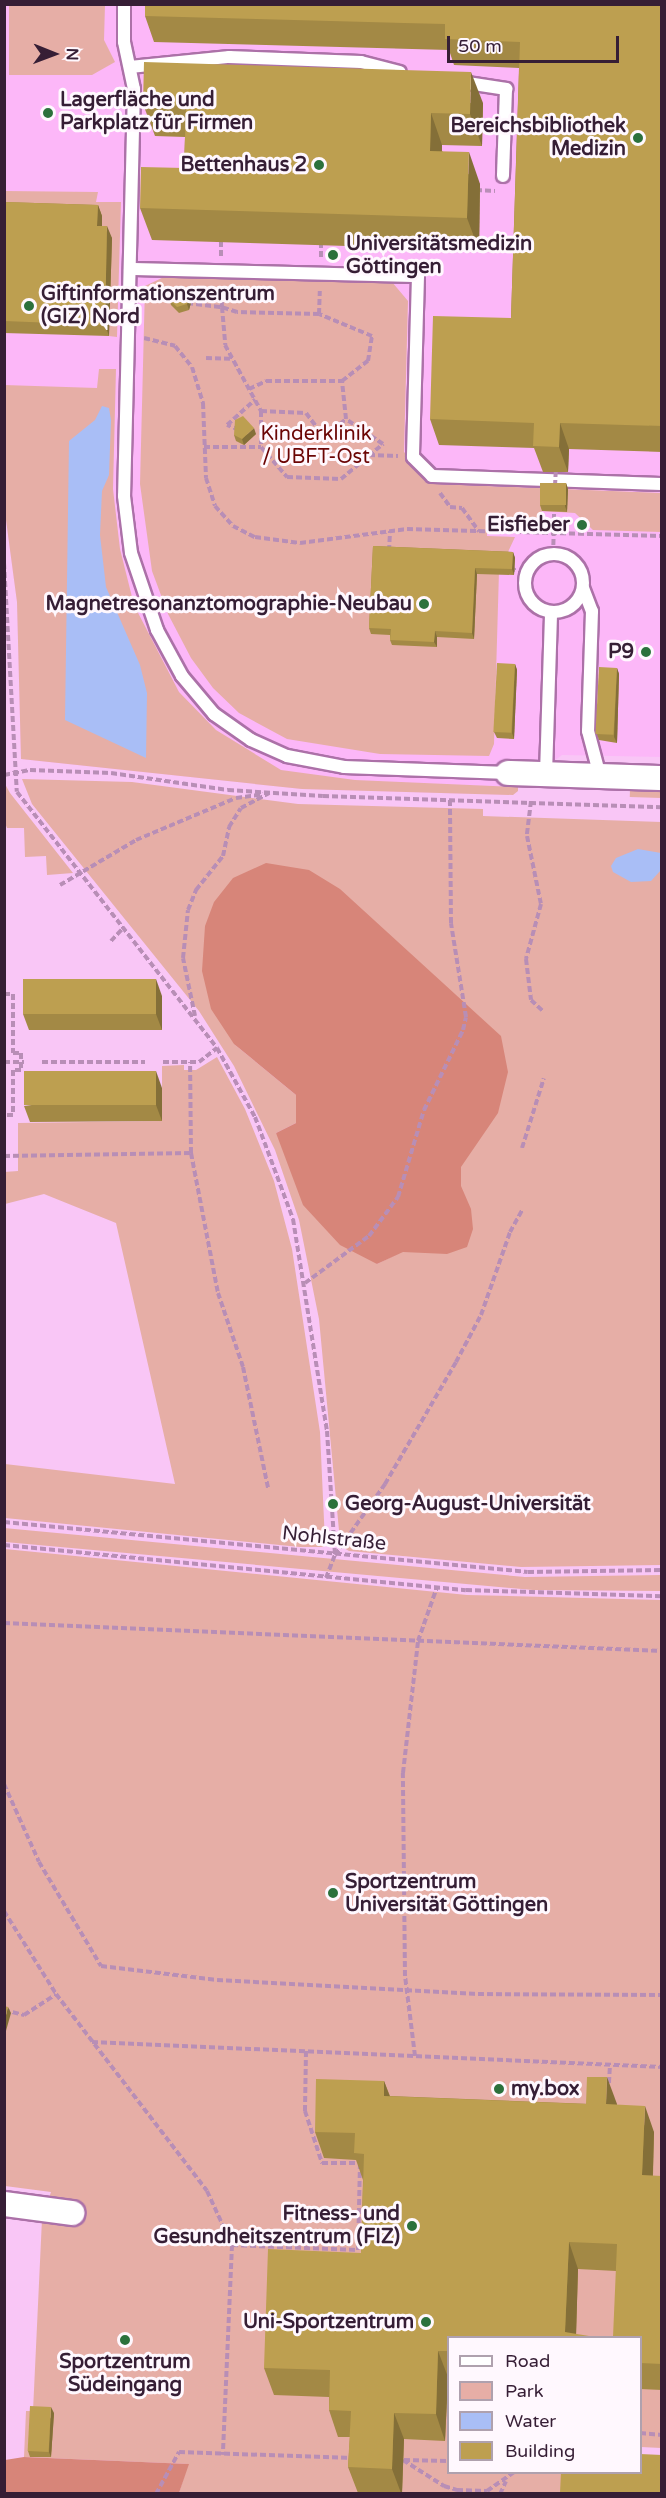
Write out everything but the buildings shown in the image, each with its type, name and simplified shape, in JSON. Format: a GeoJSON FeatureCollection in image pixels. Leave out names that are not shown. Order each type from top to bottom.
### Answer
{"type":"FeatureCollection","features":[{"type":"Feature","properties":{"kind":"street"},"geometry":{"type":"LineString","coordinates":[[508,773],[662,778]]}},
{"type":"Feature","properties":{"kind":"street"},"geometry":{"type":"LineString","coordinates":[[4,2204],[72,2213]]}},
{"type":"Feature","properties":{"kind":"lane"},"geometry":{"type":"LineString","coordinates":[[123,4],[124,42],[134,97],[124,496],[131,553],[157,630],[182,676],[214,714],[251,740],[287,756],[328,766],[508,773]]}},
{"type":"Feature","properties":{"kind":"lane"},"geometry":{"type":"LineString","coordinates":[[130,67],[229,57],[361,62],[412,74]]}},
{"type":"Feature","properties":{"kind":"lane"},"geometry":{"type":"LineString","coordinates":[[447,80],[506,88],[503,176]]}},
{"type":"Feature","properties":{"kind":"lane"},"geometry":{"type":"LineString","coordinates":[[130,269],[418,276],[413,457],[432,476],[662,484]]}},
{"type":"Feature","properties":{"kind":"lane"},"geometry":{"type":"LineString","coordinates":[[583,588],[570,607],[552,612],[530,600],[525,588],[526,574],[537,560],[552,554],[575,563],[582,575],[583,588],[592,611],[588,731],[600,776]]}},
{"type":"Feature","properties":{"kind":"lane"},"geometry":{"type":"LineString","coordinates":[[546,774],[552,612]]}},
{"type":"Feature","properties":{"kind":"path"},"geometry":{"type":"LineString","coordinates":[[473,190],[504,191]]}},
{"type":"Feature","properties":{"kind":"path"},"geometry":{"type":"LineString","coordinates":[[319,314],[321,233]]}},
{"type":"Feature","properties":{"kind":"path"},"geometry":{"type":"LineString","coordinates":[[249,388],[266,381],[342,381],[368,361],[372,336],[319,314],[237,312],[222,307],[225,345],[230,359],[261,411],[261,447],[287,477],[341,479],[383,444],[346,419],[342,381]]}},
{"type":"Feature","properties":{"kind":"path"},"geometry":{"type":"LineString","coordinates":[[128,337],[158,339],[175,346],[192,367],[203,403],[206,478],[215,506],[233,526],[255,537],[300,543],[390,531],[553,536],[662,536]]}},
{"type":"Feature","properties":{"kind":"path"},"geometry":{"type":"LineString","coordinates":[[206,358],[230,359]]}},
{"type":"Feature","properties":{"kind":"path"},"geometry":{"type":"LineString","coordinates":[[245,433],[227,425],[255,400]]}},
{"type":"Feature","properties":{"kind":"path"},"geometry":{"type":"LineString","coordinates":[[261,411],[306,413],[319,430],[333,430],[346,419]]}},
{"type":"Feature","properties":{"kind":"path"},"geometry":{"type":"LineString","coordinates":[[204,447],[261,447]]}},
{"type":"Feature","properties":{"kind":"path"},"geometry":{"type":"LineString","coordinates":[[368,455],[413,457]]}},
{"type":"Feature","properties":{"kind":"path"},"geometry":{"type":"LineString","coordinates":[[555,495],[556,460]]}},
{"type":"Feature","properties":{"kind":"path"},"geometry":{"type":"LineString","coordinates":[[433,483],[450,507],[462,508],[480,532]]}},
{"type":"Feature","properties":{"kind":"path"},"geometry":{"type":"LineString","coordinates":[[552,554],[554,506]]}},
{"type":"Feature","properties":{"kind":"path"},"geometry":{"type":"LineString","coordinates":[[389,552],[390,531]]}},
{"type":"Feature","properties":{"kind":"path"},"geometry":{"type":"LineString","coordinates":[[4,563],[10,609],[13,771],[21,798],[218,1048],[255,1117],[293,1219],[327,1431],[335,1555]]}},
{"type":"Feature","properties":{"kind":"path"},"geometry":{"type":"LineString","coordinates":[[503,566],[526,574]]}},
{"type":"Feature","properties":{"kind":"path"},"geometry":{"type":"LineString","coordinates":[[4,747],[13,748]]}},
{"type":"Feature","properties":{"kind":"path"},"geometry":{"type":"LineString","coordinates":[[4,775],[13,771],[111,773],[271,792],[662,807]]}},
{"type":"Feature","properties":{"kind":"path"},"geometry":{"type":"LineString","coordinates":[[60,885],[136,840],[236,798],[271,792]]}},
{"type":"Feature","properties":{"kind":"path"},"geometry":{"type":"LineString","coordinates":[[196,1020],[183,958],[188,910],[196,890],[223,856],[229,827],[241,808],[271,792]]}},
{"type":"Feature","properties":{"kind":"path"},"geometry":{"type":"LineString","coordinates":[[305,1283],[369,1236],[398,1197],[424,1110],[463,1030],[466,1017],[451,923],[450,800]]}},
{"type":"Feature","properties":{"kind":"path"},"geometry":{"type":"LineString","coordinates":[[530,802],[528,843],[541,904],[526,959],[531,1000],[543,1011]]}},
{"type":"Feature","properties":{"kind":"path"},"geometry":{"type":"LineString","coordinates":[[111,941],[124,927]]}},
{"type":"Feature","properties":{"kind":"path"},"geometry":{"type":"LineString","coordinates":[[4,994],[13,994],[13,1053],[21,1053],[22,1062],[21,1070],[13,1070],[14,1115],[4,1115]]}},
{"type":"Feature","properties":{"kind":"path"},"geometry":{"type":"LineString","coordinates":[[163,1062],[199,1062],[218,1048]]}},
{"type":"Feature","properties":{"kind":"path"},"geometry":{"type":"LineString","coordinates":[[4,1062],[22,1062]]}},
{"type":"Feature","properties":{"kind":"path"},"geometry":{"type":"LineString","coordinates":[[42,1062],[145,1062]]}},
{"type":"Feature","properties":{"kind":"path"},"geometry":{"type":"LineString","coordinates":[[190,1062],[191,1154],[218,1293],[243,1367],[268,1488]]}},
{"type":"Feature","properties":{"kind":"path"},"geometry":{"type":"LineString","coordinates":[[522,1148],[544,1078]]}},
{"type":"Feature","properties":{"kind":"path"},"geometry":{"type":"LineString","coordinates":[[4,1155],[191,1154]]}},
{"type":"Feature","properties":{"kind":"path"},"geometry":{"type":"LineString","coordinates":[[326,1578],[335,1555],[385,1484],[456,1362],[481,1315],[510,1232],[522,1210]]}},
{"type":"Feature","properties":{"kind":"path","name":"Nohlstraße"},"geometry":{"type":"LineString","coordinates":[[4,1522],[528,1572],[662,1570]]}},
{"type":"Feature","properties":{"kind":"path"},"geometry":{"type":"LineString","coordinates":[[4,1545],[437,1587],[662,1596]]}},
{"type":"Feature","properties":{"kind":"path"},"geometry":{"type":"LineString","coordinates":[[416,2056],[407,1990],[401,1873],[404,1773],[418,1641],[437,1587]]}},
{"type":"Feature","properties":{"kind":"path"},"geometry":{"type":"LineString","coordinates":[[4,1623],[662,1650]]}},
{"type":"Feature","properties":{"kind":"path"},"geometry":{"type":"LineString","coordinates":[[4,1784],[39,1862],[101,1966],[217,1980],[407,1990],[662,1995]]}},
{"type":"Feature","properties":{"kind":"path"},"geometry":{"type":"LineString","coordinates":[[4,1911],[56,1994],[207,2191],[232,2245],[223,2455]]}},
{"type":"Feature","properties":{"kind":"path"},"geometry":{"type":"LineString","coordinates":[[6,2019],[6,2011],[24,2015],[56,1994]]}},
{"type":"Feature","properties":{"kind":"path"},"geometry":{"type":"LineString","coordinates":[[91,2042],[662,2067]]}},
{"type":"Feature","properties":{"kind":"path"},"geometry":{"type":"LineString","coordinates":[[306,2051],[305,2111],[322,2163],[360,2163],[358,2250]]}},
{"type":"Feature","properties":{"kind":"path"},"geometry":{"type":"LineString","coordinates":[[609,2083],[610,2065]]}},
{"type":"Feature","properties":{"kind":"path"},"geometry":{"type":"LineString","coordinates":[[188,2231],[232,2245],[365,2250]]}},
{"type":"Feature","properties":{"kind":"path"},"geometry":{"type":"LineString","coordinates":[[642,2433],[662,2434]]}},
{"type":"Feature","properties":{"kind":"path"},"geometry":{"type":"LineString","coordinates":[[156,2493],[179,2452],[360,2458]]}},
{"type":"Feature","properties":{"kind":"path"},"geometry":{"type":"LineString","coordinates":[[447,2461],[403,2460],[444,2486],[457,2490],[487,2491],[512,2474]]}},
{"type":"Feature","properties":{"kind":"path"},"geometry":{"type":"LineString","coordinates":[[500,2493],[506,2480]]}},
{"type":"Feature","properties":{"kind":"shaded area","name":"Universitätsmedizin Göttingen"},"geometry":{"type":"Polygon","coordinates":[[[4,5],[661,5],[661,757],[562,755],[518,787],[513,795],[302,789],[21,759],[17,602],[4,505],[4,5]]]}},
{"type":"Feature","properties":{"kind":"shaded area"},"geometry":{"type":"Polygon","coordinates":[[[266,863],[309,870],[340,889],[501,1036],[508,1072],[498,1113],[461,1167],[461,1186],[471,1209],[473,1229],[467,1247],[447,1254],[403,1252],[377,1264],[340,1245],[303,1205],[276,1133],[296,1123],[296,1095],[234,1044],[211,1009],[202,971],[205,926],[214,902],[233,878],[266,863]]]}},
{"type":"Feature","properties":{"kind":"shaded area"},"geometry":{"type":"Polygon","coordinates":[[[24,2457],[189,2464],[179,2493],[5,2493],[5,2460],[24,2457]]]}},
{"type":"Feature","properties":{"kind":"green space"},"geometry":{"type":"Polygon","coordinates":[[[9,5],[105,5],[104,40],[115,62],[92,75],[9,75],[9,5]]]}},
{"type":"Feature","properties":{"kind":"green space"},"geometry":{"type":"Polygon","coordinates":[[[5,191],[98,192],[96,202],[121,202],[117,337],[109,336],[110,292],[5,289],[5,191]]]}},
{"type":"Feature","properties":{"kind":"green space","name":"Kinderklinik / UBFT-Ost"},"geometry":{"type":"Polygon","coordinates":[[[166,276],[392,282],[408,301],[404,452],[438,484],[661,493],[661,532],[593,530],[575,513],[542,511],[535,523],[518,531],[487,530],[487,536],[515,537],[499,571],[494,744],[489,756],[380,754],[287,739],[239,713],[213,688],[191,658],[168,614],[152,571],[140,484],[145,286],[166,276]]]}},
{"type":"Feature","properties":{"kind":"green space"},"geometry":{"type":"Polygon","coordinates":[[[99,369],[116,369],[113,489],[120,549],[134,605],[179,692],[216,730],[281,770],[355,780],[518,787],[518,791],[513,795],[302,789],[21,759],[17,602],[4,505],[4,385],[97,388],[99,369]]]}},
{"type":"Feature","properties":{"kind":"green space"},"geometry":{"type":"Polygon","coordinates":[[[22,779],[132,782],[298,804],[483,809],[483,816],[661,822],[661,1565],[521,1567],[349,1551],[344,1548],[340,1541],[319,1319],[299,1220],[275,1150],[234,1066],[199,1011],[32,804],[22,779]],[[234,1044],[296,1095],[296,1123],[276,1133],[377,1264],[395,1255],[416,1170],[234,1044]]]}},
{"type":"Feature","properties":{"kind":"green space"},"geometry":{"type":"Polygon","coordinates":[[[5,784],[73,873],[47,875],[46,856],[25,857],[24,828],[7,828],[5,823],[5,784]]]}},
{"type":"Feature","properties":{"kind":"green space"},"geometry":{"type":"Polygon","coordinates":[[[630,790],[661,791],[661,798],[630,797],[630,790]]]}},
{"type":"Feature","properties":{"kind":"green space"},"geometry":{"type":"Polygon","coordinates":[[[217,1057],[245,1109],[274,1181],[292,1249],[320,1432],[325,1542],[323,1547],[300,1547],[5,1518],[5,1464],[175,1484],[116,1223],[44,1194],[5,1204],[4,1172],[18,1171],[18,1123],[162,1121],[162,1066],[184,1065],[184,1070],[196,1070],[217,1057]]]}},
{"type":"Feature","properties":{"kind":"green space"},"geometry":{"type":"Polygon","coordinates":[[[4,1528],[525,1577],[661,1575],[661,1591],[533,1590],[5,1542],[4,1528]]]}},
{"type":"Feature","properties":{"kind":"green space","name":"Sportzentrum Universität Göttingen"},"geometry":{"type":"Polygon","coordinates":[[[5,1549],[467,1595],[661,1600],[661,2448],[642,2447],[642,2336],[447,2336],[447,2474],[562,2474],[561,2493],[179,2493],[188,2464],[24,2457],[26,2411],[33,2411],[42,2219],[51,2192],[5,2186],[5,1549]]]}},
{"type":"Feature","properties":{"kind":"water"},"geometry":{"type":"Polygon","coordinates":[[[102,406],[109,408],[111,420],[109,475],[102,491],[100,535],[106,587],[140,665],[147,693],[146,758],[65,720],[69,441],[95,420],[102,406]]]}},
{"type":"Feature","properties":{"kind":"water"},"geometry":{"type":"Polygon","coordinates":[[[638,849],[661,853],[661,870],[651,881],[631,882],[613,872],[611,866],[616,858],[638,849]]]}},
{"type":"Feature","properties":{"kind":"place","name":"Lagerfläche und Parkplatz für Firmen"},"geometry":{"type":"Point","coordinates":[48,113]}},
{"type":"Feature","properties":{"kind":"place","name":"Bereichsbibliothek Medizin"},"geometry":{"type":"Point","coordinates":[638,138]}},
{"type":"Feature","properties":{"kind":"place","name":"Bettenhaus 2"},"geometry":{"type":"Point","coordinates":[319,165]}},
{"type":"Feature","properties":{"kind":"place","name":"Universitätsmedizin Göttingen"},"geometry":{"type":"Point","coordinates":[333,255]}},
{"type":"Feature","properties":{"kind":"place","name":"Giftinformationszentrum (GIZ) Nord"},"geometry":{"type":"Point","coordinates":[29,306]}},
{"type":"Feature","properties":{"kind":"place","name":"Eisfieber"},"geometry":{"type":"Point","coordinates":[582,525]}},
{"type":"Feature","properties":{"kind":"place","name":"Magnetresonanztomographie-Neubau"},"geometry":{"type":"Point","coordinates":[424,604]}},
{"type":"Feature","properties":{"kind":"place","name":"P9"},"geometry":{"type":"Point","coordinates":[646,652]}},
{"type":"Feature","properties":{"kind":"place","name":"Georg-August-Universität"},"geometry":{"type":"Point","coordinates":[333,1504]}},
{"type":"Feature","properties":{"kind":"place","name":"Sportzentrum Universität Göttingen"},"geometry":{"type":"Point","coordinates":[333,1893]}},
{"type":"Feature","properties":{"kind":"place","name":"my.box"},"geometry":{"type":"Point","coordinates":[499,2089]}},
{"type":"Feature","properties":{"kind":"place","name":"Fitness- und Gesundheitszentrum (FIZ)"},"geometry":{"type":"Point","coordinates":[412,2226]}},
{"type":"Feature","properties":{"kind":"place","name":"Uni-Sportzentrum"},"geometry":{"type":"Point","coordinates":[426,2322]}},
{"type":"Feature","properties":{"kind":"place","name":"Sportzentrum Südeingang"},"geometry":{"type":"Point","coordinates":[125,2340]}}]}
